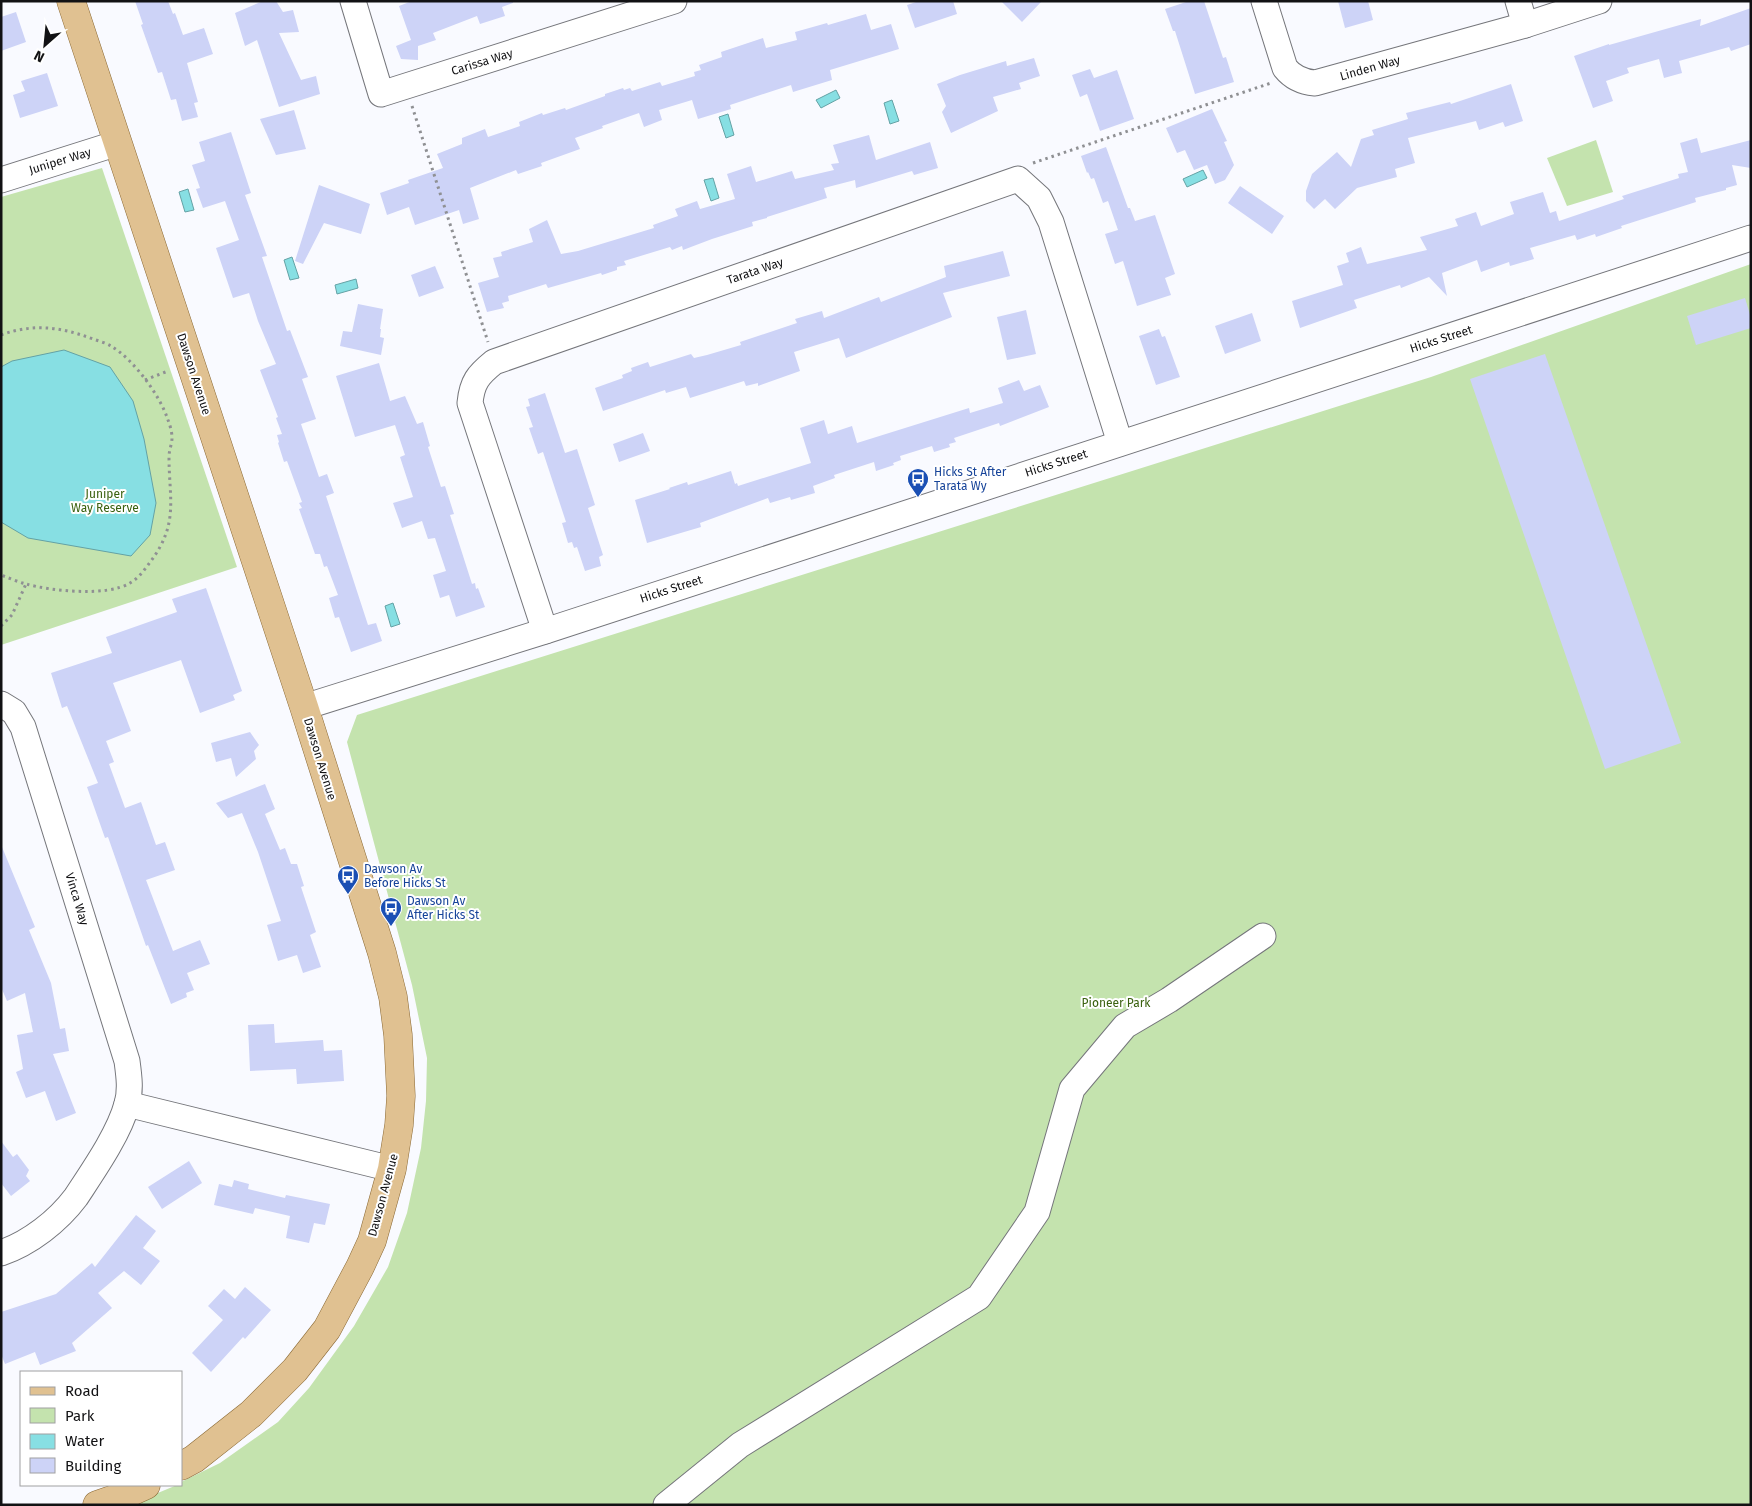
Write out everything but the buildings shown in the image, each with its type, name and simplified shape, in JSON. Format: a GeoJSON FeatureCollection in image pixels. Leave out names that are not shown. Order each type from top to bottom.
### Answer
{"type":"FeatureCollection","features":[{"type":"Feature","properties":{"kind":"main road","name":"Dawson Avenue"},"geometry":{"type":"LineString","coordinates":[[71,1],[304,707],[341,829],[382,953],[394,997],[401,1069],[399,1125],[392,1169],[372,1241],[336,1313],[316,1345],[295,1370],[251,1414],[194,1459],[182,1465]]}},
{"type":"Feature","properties":{"kind":"main road"},"geometry":{"type":"LineString","coordinates":[[96,1505],[144,1486]]}},
{"type":"Feature","properties":{"kind":"street","name":"Carissa Way"},"geometry":{"type":"LineString","coordinates":[[353,1],[381,94],[674,1]]}},
{"type":"Feature","properties":{"kind":"street"},"geometry":{"type":"LineString","coordinates":[[1264,1],[1285,68],[1293,76]]}},
{"type":"Feature","properties":{"kind":"street"},"geometry":{"type":"LineString","coordinates":[[1518,1],[1525,25]]}},
{"type":"Feature","properties":{"kind":"street","name":"Linden Way"},"geometry":{"type":"LineString","coordinates":[[1293,76],[1302,81],[1315,83],[1525,25],[1599,1]]}},
{"type":"Feature","properties":{"kind":"street","name":"Juniper Way"},"geometry":{"type":"LineString","coordinates":[[1,180],[118,143]]}},
{"type":"Feature","properties":{"kind":"street"},"geometry":{"type":"LineString","coordinates":[[1018,179],[1039,198],[1051,222],[1120,443]]}},
{"type":"Feature","properties":{"kind":"street","name":"Tarata Way"},"geometry":{"type":"LineString","coordinates":[[545,631],[470,403],[471,390],[482,372],[494,362],[1018,179]]}},
{"type":"Feature","properties":{"kind":"street","name":"Hicks Street"},"geometry":{"type":"LineString","coordinates":[[304,707],[545,631],[1751,238]]}},
{"type":"Feature","properties":{"kind":"street","name":"Vinca Way"},"geometry":{"type":"LineString","coordinates":[[1,704],[14,712],[23,727],[127,1061],[130,1087],[127,1104],[109,1143],[68,1208],[27,1241],[1,1253]]}},
{"type":"Feature","properties":{"kind":"street"},"geometry":{"type":"LineString","coordinates":[[666,1505],[740,1445],[979,1297],[1037,1212],[1072,1088],[1125,1026],[1169,1000],[1262,936]]}},
{"type":"Feature","properties":{"kind":"street"},"geometry":{"type":"LineString","coordinates":[[127,1104],[392,1169]]}},
{"type":"Feature","properties":{"kind":"path"},"geometry":{"type":"LineString","coordinates":[[1018,179],[1028,165],[1293,76]]}},
{"type":"Feature","properties":{"kind":"path"},"geometry":{"type":"LineString","coordinates":[[406,86],[494,362]]}},
{"type":"Feature","properties":{"kind":"path"},"geometry":{"type":"LineString","coordinates":[[1,335],[18,329],[41,327],[80,334],[110,346],[125,357],[145,380],[162,405],[168,419],[172,439],[168,455],[172,494],[170,521],[165,538],[156,554],[144,571],[130,584],[107,590],[80,592],[26,584],[1,575]]}},
{"type":"Feature","properties":{"kind":"path"},"geometry":{"type":"LineString","coordinates":[[145,380],[170,370]]}},
{"type":"Feature","properties":{"kind":"path"},"geometry":{"type":"LineString","coordinates":[[1,626],[12,615],[26,584]]}},
{"type":"Feature","properties":{"kind":"green space"},"geometry":{"type":"Polygon","coordinates":[[[1596,140],[1613,192],[1567,206],[1547,158],[1596,140]]]}},
{"type":"Feature","properties":{"kind":"green space","name":"Juniper Way Reserve"},"geometry":{"type":"Polygon","coordinates":[[[102,168],[237,567],[1,645],[1,197],[102,168]]]}},
{"type":"Feature","properties":{"kind":"green space","name":"Pioneer Park"},"geometry":{"type":"Polygon","coordinates":[[[1751,264],[1751,1505],[129,1505],[175,1486],[182,1486],[182,1482],[220,1463],[278,1422],[309,1388],[354,1326],[388,1267],[407,1213],[421,1148],[426,1101],[427,1058],[412,985],[347,742],[357,715],[1431,377],[1751,264]]]}},
{"type":"Feature","properties":{"kind":"water"},"geometry":{"type":"Polygon","coordinates":[[[836,90],[840,98],[821,108],[816,100],[836,90]]]}},
{"type":"Feature","properties":{"kind":"water"},"geometry":{"type":"Polygon","coordinates":[[[892,100],[899,121],[890,124],[884,103],[892,100]]]}},
{"type":"Feature","properties":{"kind":"water"},"geometry":{"type":"Polygon","coordinates":[[[728,114],[734,135],[726,138],[719,117],[728,114]]]}},
{"type":"Feature","properties":{"kind":"water"},"geometry":{"type":"Polygon","coordinates":[[[1203,170],[1207,178],[1187,187],[1183,179],[1203,170]]]}},
{"type":"Feature","properties":{"kind":"water"},"geometry":{"type":"Polygon","coordinates":[[[713,178],[719,198],[711,201],[704,180],[713,178]]]}},
{"type":"Feature","properties":{"kind":"water"},"geometry":{"type":"Polygon","coordinates":[[[188,189],[194,210],[185,212],[179,192],[188,189]]]}},
{"type":"Feature","properties":{"kind":"water"},"geometry":{"type":"Polygon","coordinates":[[[292,257],[299,278],[290,280],[284,260],[292,257]]]}},
{"type":"Feature","properties":{"kind":"water"},"geometry":{"type":"Polygon","coordinates":[[[356,279],[358,288],[337,294],[335,285],[356,279]]]}},
{"type":"Feature","properties":{"kind":"water"},"geometry":{"type":"Polygon","coordinates":[[[64,350],[110,367],[133,401],[144,439],[156,503],[150,535],[131,556],[28,538],[1,522],[1,367],[12,361],[64,350]]]}},
{"type":"Feature","properties":{"kind":"water"},"geometry":{"type":"Polygon","coordinates":[[[393,603],[400,624],[391,627],[385,606],[393,603]]]}},
{"type":"Feature","properties":{"kind":"place","name":"Hicks St After Tarata Wy"},"geometry":{"type":"Point","coordinates":[918,498]}},
{"type":"Feature","properties":{"kind":"place","name":"Dawson Av Before Hicks St"},"geometry":{"type":"Point","coordinates":[348,895]}},
{"type":"Feature","properties":{"kind":"place","name":"Dawson Av After Hicks St"},"geometry":{"type":"Point","coordinates":[391,927]}}]}
